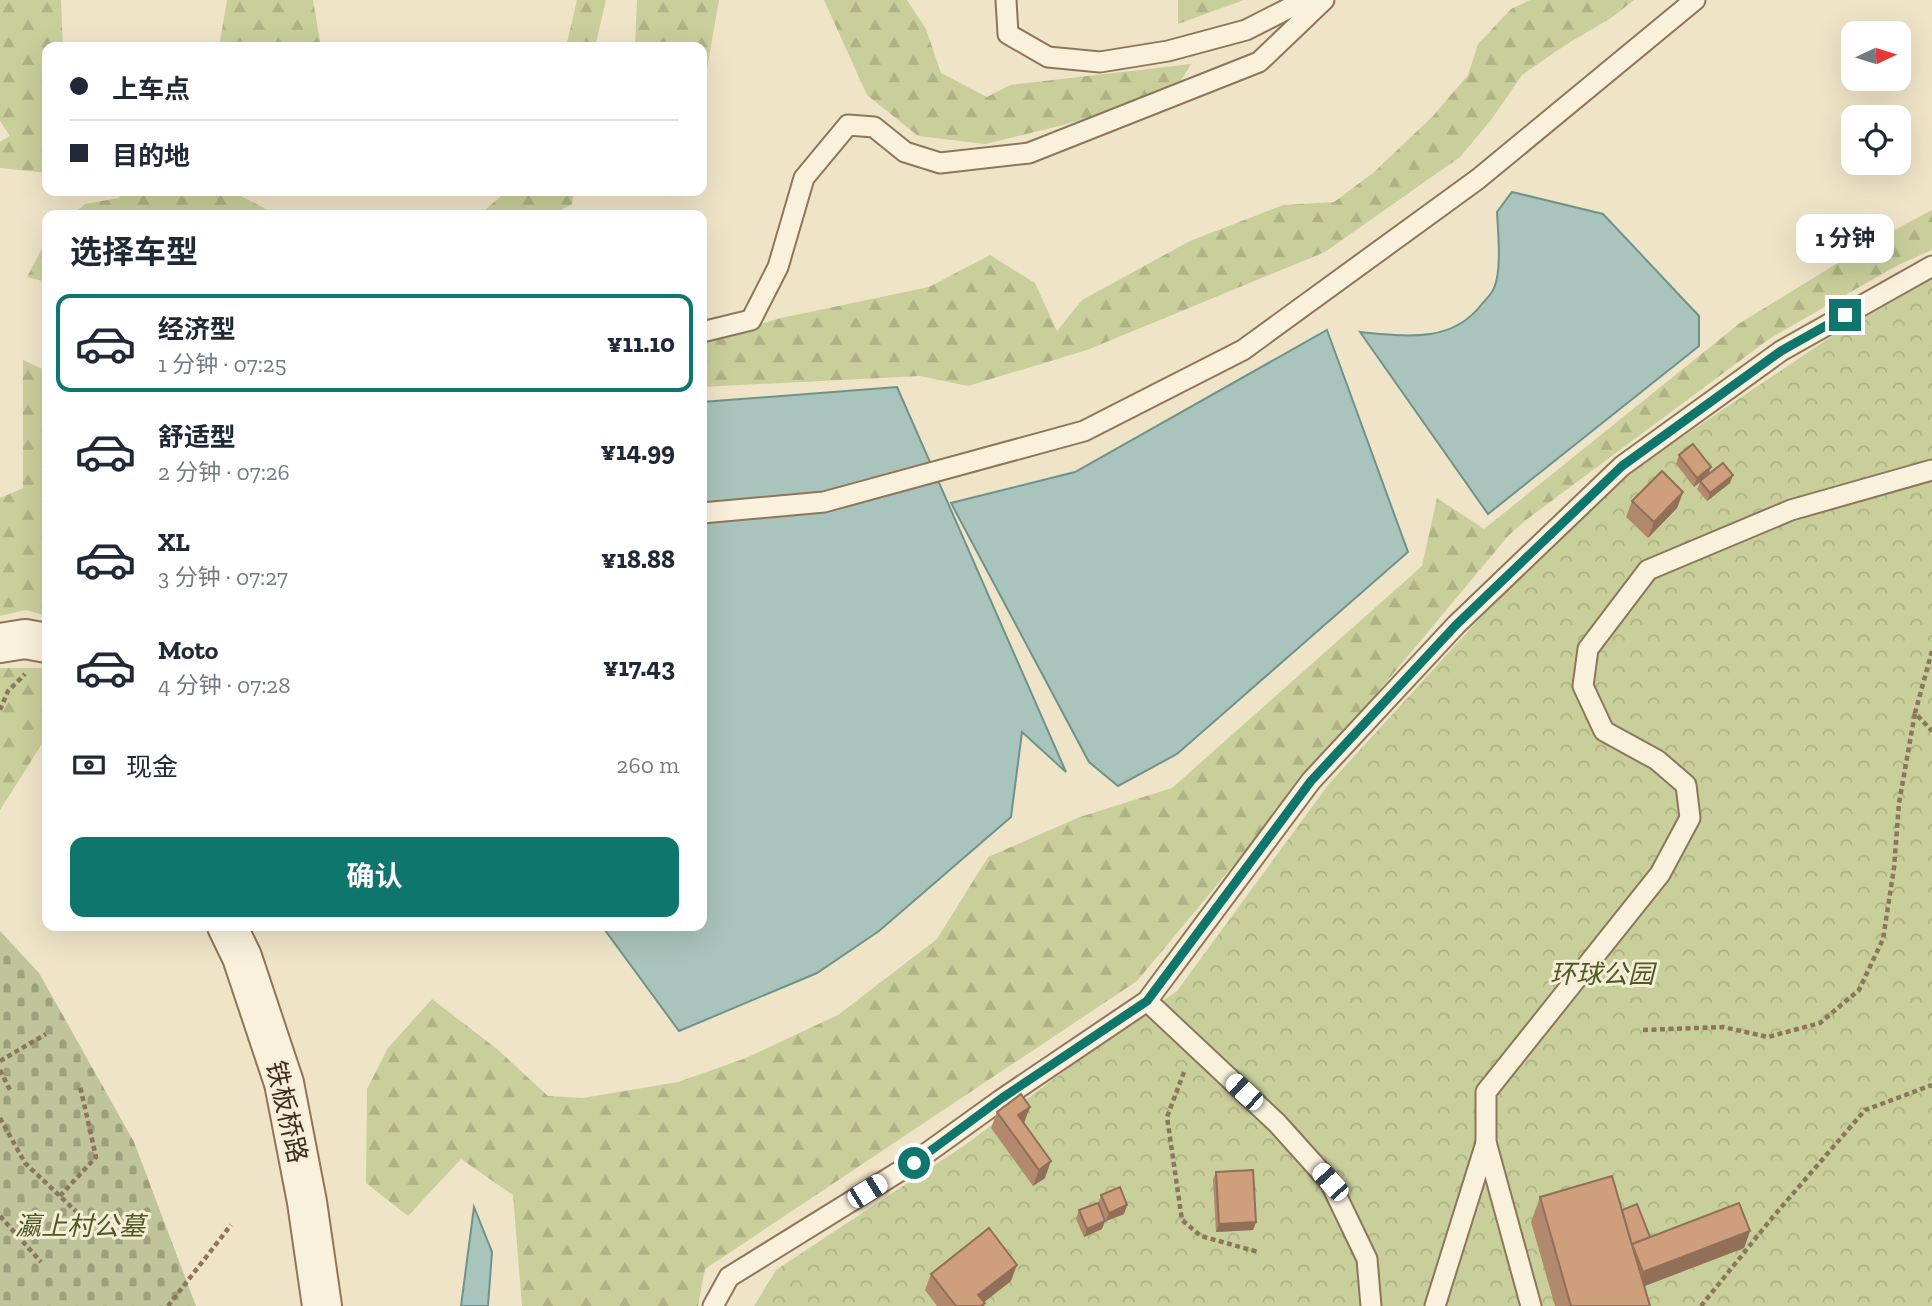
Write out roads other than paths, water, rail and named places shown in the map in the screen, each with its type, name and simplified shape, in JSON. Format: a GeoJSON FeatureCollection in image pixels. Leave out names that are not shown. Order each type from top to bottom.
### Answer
{"type":"FeatureCollection","features":[{"type":"Feature","properties":{"kind":"street"},"geometry":{"type":"LineString","coordinates":[[0,643],[24,639],[42,642]]}},
{"type":"Feature","properties":{"kind":"street","name":"铁板桥路"},"geometry":{"type":"LineString","coordinates":[[229,931],[242,957],[284,1083],[307,1202],[322,1306]]}},
{"type":"Feature","properties":{"kind":"lane"},"geometry":{"type":"LineString","coordinates":[[1006,0],[1008,34],[1048,57],[1101,62],[1167,51],[1246,30],[1305,0]]}},
{"type":"Feature","properties":{"kind":"lane"},"geometry":{"type":"LineString","coordinates":[[707,331],[751,320],[778,267],[804,178],[848,125],[874,127],[905,152],[940,163],[1029,153],[1258,62],[1324,0]]}},
{"type":"Feature","properties":{"kind":"lane"},"geometry":{"type":"LineString","coordinates":[[707,513],[824,502],[1084,431],[1243,350],[1478,179],[1695,0]]}},
{"type":"Feature","properties":{"kind":"lane"},"geometry":{"type":"LineString","coordinates":[[713,1306],[729,1277],[914,1163],[1002,1098],[1147,1001],[1311,781],[1456,625],[1622,466],[1781,351],[1932,266]]}},
{"type":"Feature","properties":{"kind":"lane"},"geometry":{"type":"LineString","coordinates":[[1531,1306],[1486,1142],[1486,1092],[1660,874],[1690,818],[1686,785],[1657,760],[1604,731],[1583,686],[1588,649],[1648,570],[1791,510],[1932,470]]}},
{"type":"Feature","properties":{"kind":"lane"},"geometry":{"type":"LineString","coordinates":[[1147,1001],[1277,1123],[1330,1182],[1367,1259],[1371,1306]]}},
{"type":"Feature","properties":{"kind":"lane"},"geometry":{"type":"LineString","coordinates":[[1435,1306],[1486,1142]]}},
{"type":"Feature","properties":{"kind":"water"},"geometry":{"type":"Polygon","coordinates":[[[1512,192],[1603,214],[1699,316],[1699,346],[1488,514],[1360,332],[1426,335],[1441,332],[1469,318],[1494,288],[1499,261],[1497,212],[1512,192]]]}},
{"type":"Feature","properties":{"kind":"water"},"geometry":{"type":"Polygon","coordinates":[[[1327,330],[1408,552],[1177,754],[1118,786],[1089,762],[951,503],[1075,472],[1327,330]]]}},
{"type":"Feature","properties":{"kind":"water"},"geometry":{"type":"Polygon","coordinates":[[[897,387],[1066,772],[1022,732],[1011,817],[879,931],[817,973],[679,1031],[606,931],[707,931],[707,402],[897,387]]]}},
{"type":"Feature","properties":{"kind":"water"},"geometry":{"type":"Polygon","coordinates":[[[474,1207],[492,1252],[488,1306],[461,1306],[474,1207]]]}},
{"type":"Feature","properties":{"kind":"park label","name":"环球公园"},"geometry":{"type":"Point","coordinates":[1602,974]}},
{"type":"Feature","properties":{"kind":"park label","name":"瀛上村公墓"},"geometry":{"type":"Point","coordinates":[80,1226]}}]}
